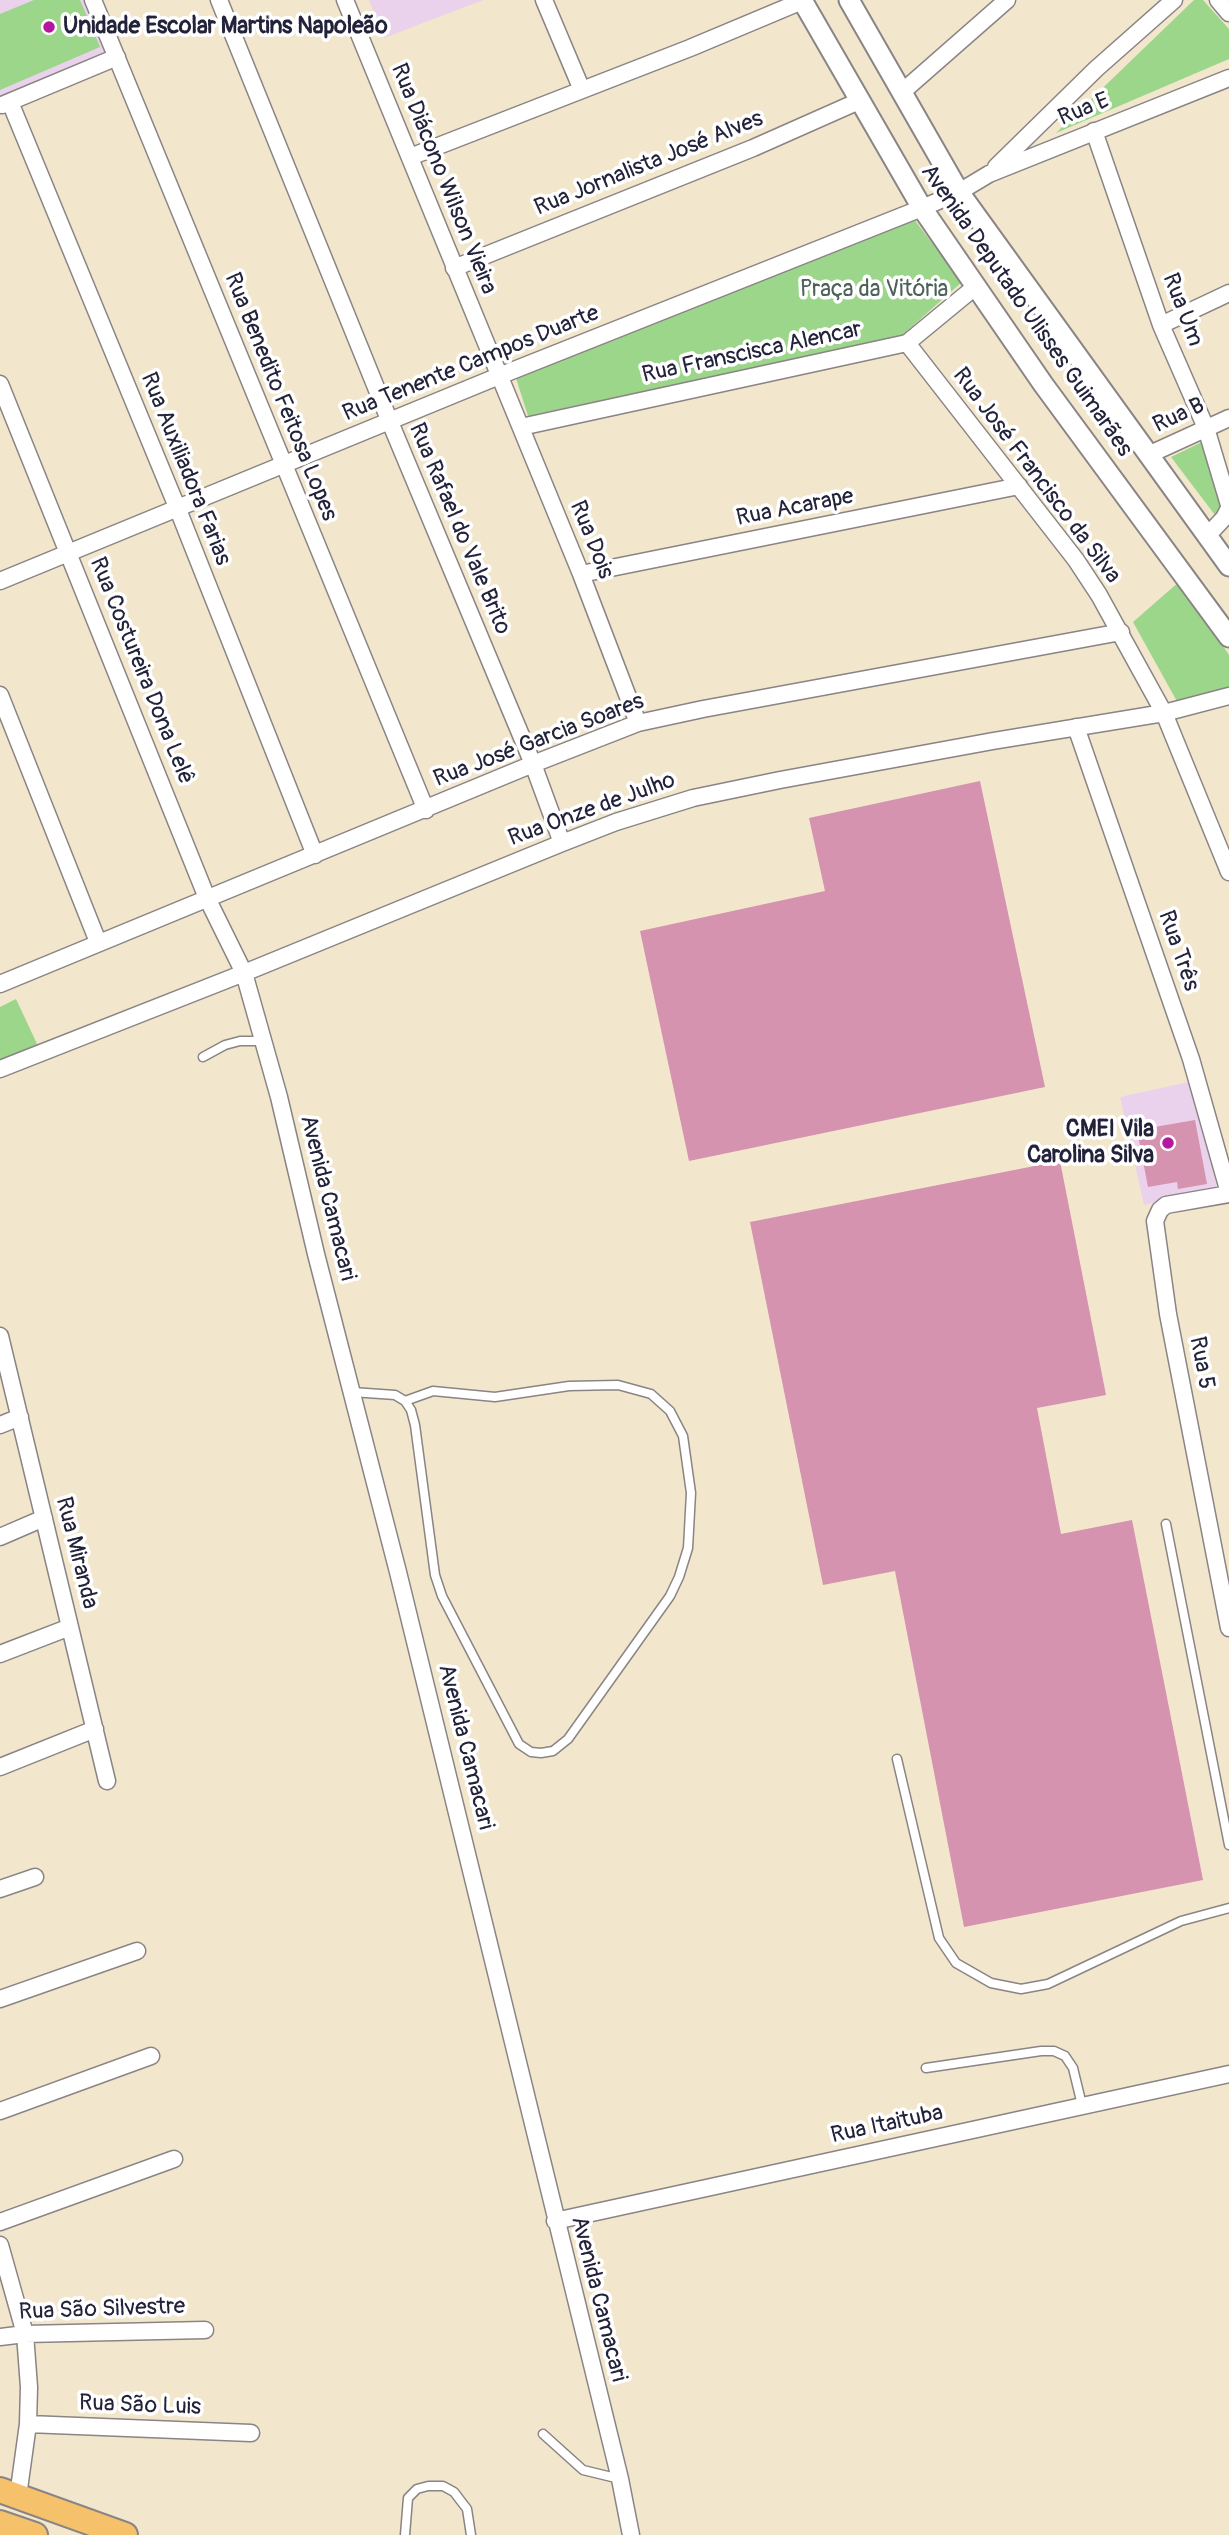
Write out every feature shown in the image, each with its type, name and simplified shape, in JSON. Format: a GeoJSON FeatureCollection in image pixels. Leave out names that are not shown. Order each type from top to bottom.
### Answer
{"type":"FeatureCollection","features":[{"type":"Feature","properties":{"kind":"main road"},"geometry":{"type":"LineString","coordinates":[[9,2493],[125,2535]]}},
{"type":"Feature","properties":{"kind":"main road"},"geometry":{"type":"LineString","coordinates":[[0,2523],[35,2535]]}},
{"type":"Feature","properties":{"kind":"street","name":"Rua Benedito Feitosa Lopes"},"geometry":{"type":"LineString","coordinates":[[93,0],[426,810]]}},
{"type":"Feature","properties":{"kind":"street","name":"Rua Rafael do Vale Brito"},"geometry":{"type":"LineString","coordinates":[[219,0],[390,422],[533,764],[562,843]]}},
{"type":"Feature","properties":{"kind":"street","name":"Rua Diácono Wilson Vieira"},"geometry":{"type":"LineString","coordinates":[[345,0],[499,376]]}},
{"type":"Feature","properties":{"kind":"street"},"geometry":{"type":"LineString","coordinates":[[544,0],[582,90]]}},
{"type":"Feature","properties":{"kind":"street"},"geometry":{"type":"LineString","coordinates":[[410,157],[690,48],[802,0]]}},
{"type":"Feature","properties":{"kind":"street","name":"Avenida Deputado Ulisses Guimarães"},"geometry":{"type":"LineString","coordinates":[[802,0],[922,208],[1115,484],[1229,637]]}},
{"type":"Feature","properties":{"kind":"street","name":"Avenida Deputado Ulisses Guimarães"},"geometry":{"type":"LineString","coordinates":[[849,0],[959,192],[1229,566]]}},
{"type":"Feature","properties":{"kind":"street"},"geometry":{"type":"LineString","coordinates":[[901,93],[1007,0]]}},
{"type":"Feature","properties":{"kind":"street"},"geometry":{"type":"LineString","coordinates":[[989,174],[1096,69],[1174,0]]}},
{"type":"Feature","properties":{"kind":"street"},"geometry":{"type":"LineString","coordinates":[[1218,0],[1229,13]]}},
{"type":"Feature","properties":{"kind":"street"},"geometry":{"type":"LineString","coordinates":[[5,104],[117,57]]}},
{"type":"Feature","properties":{"kind":"street","name":"Rua E"},"geometry":{"type":"LineString","coordinates":[[959,192],[989,174],[1229,78]]}},
{"type":"Feature","properties":{"kind":"street","name":"Rua Jornalista José Alves"},"geometry":{"type":"LineString","coordinates":[[454,268],[753,148],[859,101]]}},
{"type":"Feature","properties":{"kind":"street","name":"Rua Auxiliadora Farias"},"geometry":{"type":"LineString","coordinates":[[5,104],[177,508],[316,855]]}},
{"type":"Feature","properties":{"kind":"street","name":"Rua Um"},"geometry":{"type":"LineString","coordinates":[[1094,131],[1161,325],[1206,428],[1229,507],[1224,518],[1207,536]]}},
{"type":"Feature","properties":{"kind":"street","name":"Rua Tenente Campos Duarte"},"geometry":{"type":"LineString","coordinates":[[0,581],[282,464],[959,192]]}},
{"type":"Feature","properties":{"kind":"street","name":"Rua Franscisca Alencar"},"geometry":{"type":"LineString","coordinates":[[521,427],[907,343],[975,287]]}},
{"type":"Feature","properties":{"kind":"street"},"geometry":{"type":"LineString","coordinates":[[1161,325],[1229,293]]}},
{"type":"Feature","properties":{"kind":"street","name":"Rua José Francisco da Silva"},"geometry":{"type":"LineString","coordinates":[[907,343],[1076,559],[1121,632],[1164,713]]}},
{"type":"Feature","properties":{"kind":"street","name":"Rua Dois"},"geometry":{"type":"LineString","coordinates":[[499,376],[581,575],[638,723]]}},
{"type":"Feature","properties":{"kind":"street","name":"Rua Costureira Dona Lelê"},"geometry":{"type":"LineString","coordinates":[[0,384],[207,898],[244,973]]}},
{"type":"Feature","properties":{"kind":"street","name":"Rua B"},"geometry":{"type":"LineString","coordinates":[[1148,456],[1229,418]]}},
{"type":"Feature","properties":{"kind":"street","name":"Rua Acarape"},"geometry":{"type":"LineString","coordinates":[[581,575],[1019,486]]}},
{"type":"Feature","properties":{"kind":"street","name":"Rua José Garcia Soares"},"geometry":{"type":"LineString","coordinates":[[0,984],[638,723],[1121,632]]}},
{"type":"Feature","properties":{"kind":"street"},"geometry":{"type":"LineString","coordinates":[[0,695],[98,942]]}},
{"type":"Feature","properties":{"kind":"street","name":"Rua Onze de Julho"},"geometry":{"type":"LineString","coordinates":[[0,1069],[562,843],[616,822],[694,798],[780,780],[1164,713],[1229,696]]}},
{"type":"Feature","properties":{"kind":"street"},"geometry":{"type":"LineString","coordinates":[[1164,713],[1229,872]]}},
{"type":"Feature","properties":{"kind":"street","name":"Rua Três"},"geometry":{"type":"LineString","coordinates":[[1076,727],[1191,1059],[1229,1194]]}},
{"type":"Feature","properties":{"kind":"street","name":"Avenida Camacari"},"geometry":{"type":"LineString","coordinates":[[244,973],[470,1862],[555,2221],[620,2479],[631,2535]]}},
{"type":"Feature","properties":{"kind":"street","name":"Rua 5"},"geometry":{"type":"LineString","coordinates":[[1229,1194],[1178,1202],[1160,1210],[1155,1221],[1171,1326],[1229,1628]]}},
{"type":"Feature","properties":{"kind":"street","name":"Rua Miranda"},"geometry":{"type":"LineString","coordinates":[[0,1336],[107,1781]]}},
{"type":"Feature","properties":{"kind":"street"},"geometry":{"type":"LineString","coordinates":[[0,1425],[19,1417]]}},
{"type":"Feature","properties":{"kind":"street"},"geometry":{"type":"LineString","coordinates":[[0,1537],[44,1518]]}},
{"type":"Feature","properties":{"kind":"street"},"geometry":{"type":"LineString","coordinates":[[0,1654],[71,1628]]}},
{"type":"Feature","properties":{"kind":"street"},"geometry":{"type":"LineString","coordinates":[[0,1767],[95,1729]]}},
{"type":"Feature","properties":{"kind":"street"},"geometry":{"type":"LineString","coordinates":[[0,1889],[35,1877]]}},
{"type":"Feature","properties":{"kind":"street"},"geometry":{"type":"LineString","coordinates":[[0,1999],[137,1951]]}},
{"type":"Feature","properties":{"kind":"street"},"geometry":{"type":"LineString","coordinates":[[0,2111],[151,2056]]}},
{"type":"Feature","properties":{"kind":"street","name":"Rua Itaituba"},"geometry":{"type":"LineString","coordinates":[[555,2221],[1229,2074]]}},
{"type":"Feature","properties":{"kind":"street"},"geometry":{"type":"LineString","coordinates":[[0,2222],[174,2159]]}},
{"type":"Feature","properties":{"kind":"street"},"geometry":{"type":"LineString","coordinates":[[0,2245],[25,2334],[29,2387],[28,2424],[9,2493]]}},
{"type":"Feature","properties":{"kind":"street","name":"Rua São Silvestre"},"geometry":{"type":"LineString","coordinates":[[0,2337],[25,2334],[205,2330]]}},
{"type":"Feature","properties":{"kind":"street","name":"Rua São Luis"},"geometry":{"type":"LineString","coordinates":[[28,2424],[251,2433]]}},
{"type":"Feature","properties":{"kind":"lane"},"geometry":{"type":"LineString","coordinates":[[203,1057],[225,1045],[240,1041],[263,1041]]}},
{"type":"Feature","properties":{"kind":"lane"},"geometry":{"type":"LineString","coordinates":[[352,1392],[395,1395],[405,1401],[411,1410],[433,1558],[442,1596],[519,1744],[531,1752],[553,1751],[568,1739],[670,1596],[679,1577],[688,1548],[691,1493],[683,1436],[670,1411],[652,1394],[618,1385],[569,1385],[495,1397],[433,1391],[405,1401]]}},
{"type":"Feature","properties":{"kind":"lane"},"geometry":{"type":"LineString","coordinates":[[1166,1524],[1229,1845]]}},
{"type":"Feature","properties":{"kind":"lane"},"geometry":{"type":"LineString","coordinates":[[897,1759],[939,1938],[956,1963],[991,1983],[1021,1989],[1048,1984],[1181,1921],[1229,1908]]}},
{"type":"Feature","properties":{"kind":"lane"},"geometry":{"type":"LineString","coordinates":[[926,2068],[1054,2051],[1065,2056],[1073,2068],[1082,2105]]}},
{"type":"Feature","properties":{"kind":"lane"},"geometry":{"type":"LineString","coordinates":[[543,2434],[583,2470],[620,2479]]}},
{"type":"Feature","properties":{"kind":"lane"},"geometry":{"type":"LineString","coordinates":[[405,2535],[408,2498],[417,2489],[443,2486],[454,2492],[467,2510],[471,2535]]}},
{"type":"Feature","properties":{"kind":"shaded area","name":"Unidade Escolar Martins Napoleão"},"geometry":{"type":"Polygon","coordinates":[[[0,0],[88,0],[110,53],[0,98],[0,0]]]}},
{"type":"Feature","properties":{"kind":"shaded area"},"geometry":{"type":"Polygon","coordinates":[[[369,0],[483,0],[384,38],[369,0]]]}},
{"type":"Feature","properties":{"kind":"shaded area","name":"CMEI Vila Carolina Silva"},"geometry":{"type":"Polygon","coordinates":[[[1193,1081],[1217,1189],[1144,1205],[1120,1097],[1193,1081]]]}},
{"type":"Feature","properties":{"kind":"green space","name":"Unidade Escolar Martins Napoleão"},"geometry":{"type":"Polygon","coordinates":[[[34,0],[80,0],[100,47],[0,90],[0,14],[34,0]]]}},
{"type":"Feature","properties":{"kind":"green space"},"geometry":{"type":"Polygon","coordinates":[[[1194,0],[1203,0],[1229,29],[1229,59],[1056,133],[1194,0]]]}},
{"type":"Feature","properties":{"kind":"green space","name":"Praça da Vitória"},"geometry":{"type":"Polygon","coordinates":[[[913,218],[962,282],[900,337],[528,416],[515,375],[913,218]]]}},
{"type":"Feature","properties":{"kind":"green space"},"geometry":{"type":"Polygon","coordinates":[[[1206,440],[1224,505],[1218,519],[1171,457],[1206,440]]]}},
{"type":"Feature","properties":{"kind":"green space"},"geometry":{"type":"Polygon","coordinates":[[[1180,581],[1229,655],[1229,690],[1179,705],[1133,622],[1180,581]]]}},
{"type":"Feature","properties":{"kind":"green space"},"geometry":{"type":"Polygon","coordinates":[[[16,999],[38,1046],[0,1061],[0,1007],[16,999]]]}},
{"type":"Feature","properties":{"kind":"building"},"geometry":{"type":"Polygon","coordinates":[[[980,781],[1045,1087],[689,1161],[640,931],[825,891],[809,818],[980,781]]]}},
{"type":"Feature","properties":{"kind":"building"},"geometry":{"type":"Polygon","coordinates":[[[1195,1120],[1207,1184],[1178,1189],[1177,1182],[1148,1187],[1137,1130],[1195,1120]]]}},
{"type":"Feature","properties":{"kind":"building"},"geometry":{"type":"Polygon","coordinates":[[[1060,1161],[1106,1395],[1037,1408],[1061,1534],[1132,1520],[1203,1880],[964,1927],[895,1571],[823,1585],[750,1222],[1060,1161]]]}},
{"type":"Feature","properties":{"kind":"place","name":"Unidade Escolar Martins Napoleão"},"geometry":{"type":"Point","coordinates":[49,27]}},
{"type":"Feature","properties":{"kind":"place","name":"CMEI Vila Carolina Silva"},"geometry":{"type":"Point","coordinates":[1168,1143]}}]}
